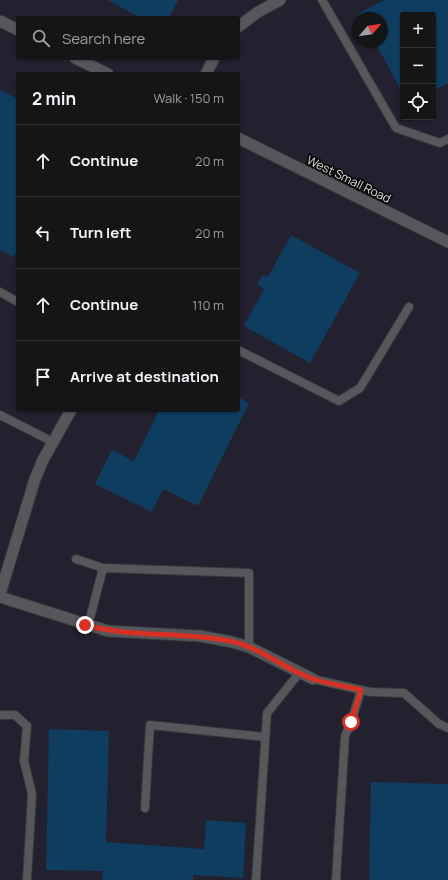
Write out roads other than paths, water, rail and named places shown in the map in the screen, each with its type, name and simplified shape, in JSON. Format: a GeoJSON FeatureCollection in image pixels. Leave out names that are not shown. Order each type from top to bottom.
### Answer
{"type":"FeatureCollection","features":[{"type":"Feature","properties":{"kind":"street"},"geometry":{"type":"LineString","coordinates":[[240,26],[258,12],[280,0]]}},
{"type":"Feature","properties":{"kind":"street"},"geometry":{"type":"LineString","coordinates":[[0,21],[16,29]]}},
{"type":"Feature","properties":{"kind":"street"},"geometry":{"type":"LineString","coordinates":[[79,60],[104,72]]}},
{"type":"Feature","properties":{"kind":"street"},"geometry":{"type":"LineString","coordinates":[[207,72],[213,60]]}},
{"type":"Feature","properties":{"kind":"street","name":"West Small Road"},"geometry":{"type":"LineString","coordinates":[[240,139],[448,242]]}},
{"type":"Feature","properties":{"kind":"street"},"geometry":{"type":"LineString","coordinates":[[70,412],[35,479],[0,596],[88,626],[108,631],[200,636],[232,642],[249,647],[313,679]]}},
{"type":"Feature","properties":{"kind":"lane"},"geometry":{"type":"LineString","coordinates":[[322,0],[396,128],[440,143],[448,139]]}},
{"type":"Feature","properties":{"kind":"lane"},"geometry":{"type":"LineString","coordinates":[[0,292],[16,301]]}},
{"type":"Feature","properties":{"kind":"lane"},"geometry":{"type":"LineString","coordinates":[[240,351],[339,401],[360,388],[409,307]]}},
{"type":"Feature","properties":{"kind":"lane"},"geometry":{"type":"LineString","coordinates":[[0,415],[53,442]]}},
{"type":"Feature","properties":{"kind":"lane"},"geometry":{"type":"LineString","coordinates":[[76,559],[103,568],[249,574],[249,647]]}},
{"type":"Feature","properties":{"kind":"lane"},"geometry":{"type":"LineString","coordinates":[[88,626],[103,568]]}},
{"type":"Feature","properties":{"kind":"lane"},"geometry":{"type":"LineString","coordinates":[[256,880],[267,713],[300,672]]}},
{"type":"Feature","properties":{"kind":"lane"},"geometry":{"type":"LineString","coordinates":[[313,679],[361,690],[404,693],[439,724],[448,728]]}},
{"type":"Feature","properties":{"kind":"lane"},"geometry":{"type":"LineString","coordinates":[[336,880],[345,736],[361,690]]}},
{"type":"Feature","properties":{"kind":"lane"},"geometry":{"type":"LineString","coordinates":[[0,715],[15,715],[27,726],[24,761],[32,794],[27,880]]}},
{"type":"Feature","properties":{"kind":"lane"},"geometry":{"type":"LineString","coordinates":[[145,808],[150,725],[266,738]]}}]}
